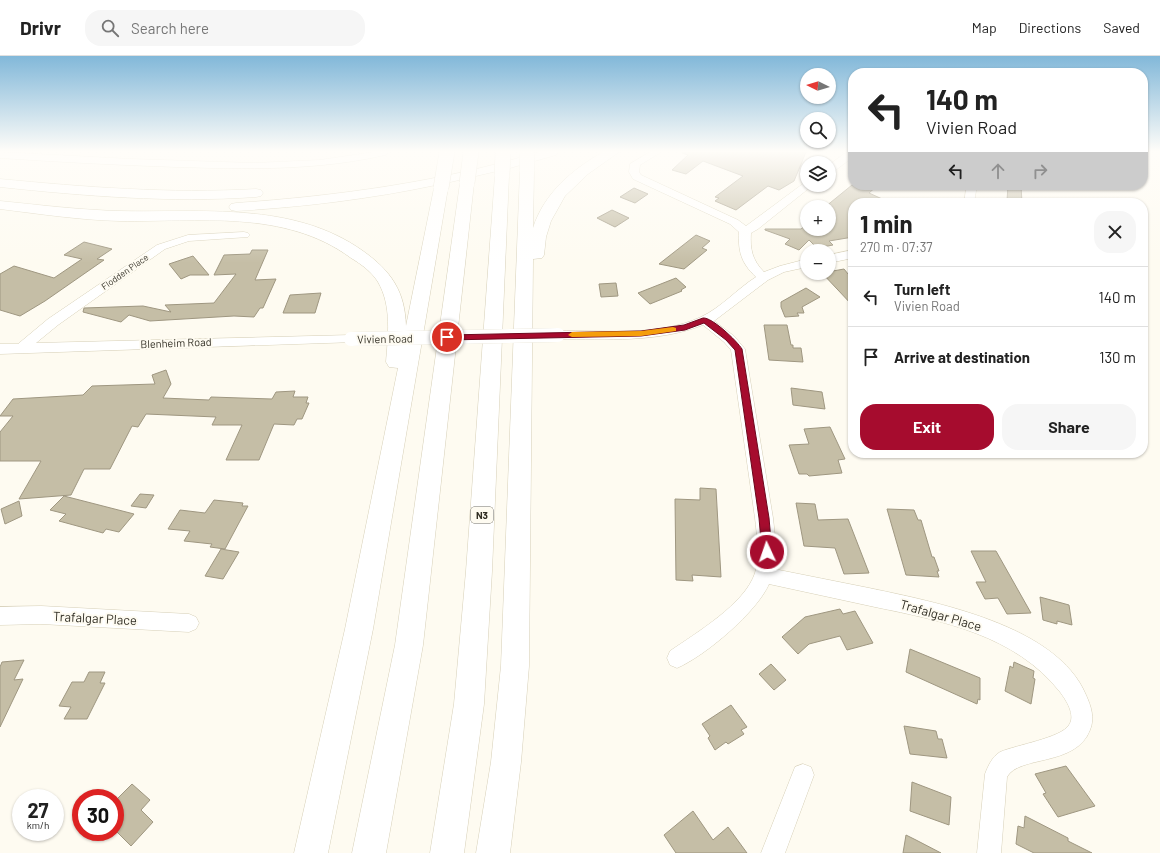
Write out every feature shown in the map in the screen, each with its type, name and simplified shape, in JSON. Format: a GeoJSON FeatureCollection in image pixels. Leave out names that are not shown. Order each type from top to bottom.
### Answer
{"type":"FeatureCollection","features":[{"type":"Feature","properties":{"kind":"highway"},"geometry":{"type":"LineString","coordinates":[[51,189],[143,195],[238,194],[287,189]]}},
{"type":"Feature","properties":{"kind":"highway"},"geometry":{"type":"LineString","coordinates":[[0,198],[63,204],[140,208],[206,208],[286,203],[347,197],[392,189]]}},
{"type":"Feature","properties":{"kind":"highway"},"geometry":{"type":"LineString","coordinates":[[311,853],[359,629],[441,189]]}},
{"type":"Feature","properties":{"kind":"highway"},"geometry":{"type":"LineString","coordinates":[[369,853],[409,645],[466,189]]}},
{"type":"Feature","properties":{"kind":"highway","name":"N3"},"geometry":{"type":"LineString","coordinates":[[447,853],[469,704],[480,555],[501,189]]}},
{"type":"Feature","properties":{"kind":"highway"},"geometry":{"type":"LineString","coordinates":[[493,853],[506,762],[515,666],[527,189]]}},
{"type":"Feature","properties":{"kind":"highway"},"geometry":{"type":"LineString","coordinates":[[524,321],[533,290],[536,248],[540,229],[545,214],[564,189]]}},
{"type":"Feature","properties":{"kind":"highway"},"geometry":{"type":"LineString","coordinates":[[0,205],[113,216],[223,217],[266,220],[298,226],[322,234],[360,254],[376,268],[388,284],[395,303],[398,319],[396,363],[381,512]]}},
{"type":"Feature","properties":{"kind":"street"},"geometry":{"type":"LineString","coordinates":[[664,189],[734,222],[745,231]]}},
{"type":"Feature","properties":{"kind":"street"},"geometry":{"type":"LineString","coordinates":[[745,231],[754,226],[800,191]]}},
{"type":"Feature","properties":{"kind":"street"},"geometry":{"type":"LineString","coordinates":[[745,231],[743,249],[748,260],[763,277],[780,269],[800,265]]}},
{"type":"Feature","properties":{"kind":"street","name":"Flodden Place"},"geometry":{"type":"LineString","coordinates":[[22,348],[53,322],[161,246],[188,238],[244,235]]}},
{"type":"Feature","properties":{"kind":"street"},"geometry":{"type":"LineString","coordinates":[[836,258],[848,255]]}},
{"type":"Feature","properties":{"kind":"street","name":"Vivien Road"},"geometry":{"type":"LineString","coordinates":[[351,339],[641,334],[664,331],[685,327],[705,320],[723,310],[763,277]]}},
{"type":"Feature","properties":{"kind":"street"},"geometry":{"type":"LineString","coordinates":[[676,658],[725,624],[753,594],[764,575],[767,560],[766,537],[738,349],[729,339],[705,320]]}},
{"type":"Feature","properties":{"kind":"street","name":"Blenheim Road"},"geometry":{"type":"LineString","coordinates":[[2,352],[22,348],[351,339]]}},
{"type":"Feature","properties":{"kind":"street","name":"Trafalgar Place"},"geometry":{"type":"LineString","coordinates":[[764,575],[958,617],[999,633],[1024,646],[1048,663],[1065,679],[1077,697],[1081,713],[1080,728],[1073,738],[1050,747],[1009,759],[1003,763],[996,774],[988,853]]}},
{"type":"Feature","properties":{"kind":"street","name":"Trafalgar Place"},"geometry":{"type":"LineString","coordinates":[[0,616],[41,615],[189,623]]}},
{"type":"Feature","properties":{"kind":"street"},"geometry":{"type":"LineString","coordinates":[[774,853],[803,775]]}},
{"type":"Feature","properties":{"kind":"building"},"geometry":{"type":"Polygon","coordinates":[[[632,189],[637,189],[648,194],[635,203],[620,197],[632,189]]]}},
{"type":"Feature","properties":{"kind":"building"},"geometry":{"type":"Polygon","coordinates":[[[725,189],[764,189],[736,210],[715,201],[719,198],[715,197],[725,189]]]}},
{"type":"Feature","properties":{"kind":"building"},"geometry":{"type":"Polygon","coordinates":[[[847,189],[872,190],[869,193],[880,198],[848,198],[848,238],[829,241],[832,244],[813,244],[809,240],[805,244],[800,244],[799,250],[785,244],[790,239],[765,229],[800,229],[800,236],[836,236],[836,200],[834,200],[847,189]]]}},
{"type":"Feature","properties":{"kind":"building"},"geometry":{"type":"Polygon","coordinates":[[[1008,190],[1021,190],[1022,198],[1007,198],[1008,190]]]}},
{"type":"Feature","properties":{"kind":"building"},"geometry":{"type":"Polygon","coordinates":[[[612,210],[629,218],[615,227],[597,218],[612,210]]]}},
{"type":"Feature","properties":{"kind":"building"},"geometry":{"type":"Polygon","coordinates":[[[696,235],[710,241],[702,248],[707,250],[684,269],[659,264],[696,235]]]}},
{"type":"Feature","properties":{"kind":"building"},"geometry":{"type":"Polygon","coordinates":[[[84,242],[112,249],[97,259],[104,260],[45,301],[20,316],[0,310],[0,274],[14,266],[54,278],[82,259],[64,255],[84,242]]]}},
{"type":"Feature","properties":{"kind":"building"},"geometry":{"type":"Polygon","coordinates":[[[252,250],[268,250],[255,280],[276,279],[263,308],[260,308],[254,317],[234,316],[150,321],[129,315],[121,322],[83,312],[84,308],[143,306],[171,312],[165,305],[214,303],[236,274],[214,275],[224,255],[250,254],[252,250]]]}},
{"type":"Feature","properties":{"kind":"building"},"geometry":{"type":"Polygon","coordinates":[[[193,256],[209,275],[190,275],[181,279],[169,264],[193,256]]]}},
{"type":"Feature","properties":{"kind":"building"},"geometry":{"type":"Polygon","coordinates":[[[844,269],[848,274],[848,301],[829,280],[836,280],[836,270],[844,269]]]}},
{"type":"Feature","properties":{"kind":"building"},"geometry":{"type":"Polygon","coordinates":[[[676,278],[686,287],[681,290],[682,291],[650,304],[638,293],[676,278]]]}},
{"type":"Feature","properties":{"kind":"building"},"geometry":{"type":"Polygon","coordinates":[[[616,283],[618,296],[601,297],[599,284],[616,283]]]}},
{"type":"Feature","properties":{"kind":"building"},"geometry":{"type":"Polygon","coordinates":[[[806,288],[820,297],[802,307],[804,313],[797,313],[799,316],[785,317],[781,307],[781,302],[806,288]]]}},
{"type":"Feature","properties":{"kind":"building"},"geometry":{"type":"Polygon","coordinates":[[[321,293],[315,313],[283,313],[290,295],[321,293]]]}},
{"type":"Feature","properties":{"kind":"building"},"geometry":{"type":"Polygon","coordinates":[[[764,325],[787,325],[791,345],[793,345],[793,348],[801,348],[803,362],[769,360],[764,325]]]}},
{"type":"Feature","properties":{"kind":"building"},"geometry":{"type":"Polygon","coordinates":[[[166,370],[171,384],[163,398],[209,400],[211,397],[272,399],[276,392],[295,391],[293,397],[308,397],[306,403],[309,403],[302,419],[297,419],[294,425],[274,424],[259,460],[226,460],[242,425],[212,425],[216,417],[146,414],[138,427],[132,426],[110,469],[84,469],[71,495],[19,499],[41,461],[0,461],[0,432],[13,416],[0,416],[13,399],[83,395],[92,386],[155,384],[152,375],[166,370]]]}},
{"type":"Feature","properties":{"kind":"building"},"geometry":{"type":"Polygon","coordinates":[[[791,388],[822,392],[825,409],[793,405],[791,388]]]}},
{"type":"Feature","properties":{"kind":"building"},"geometry":{"type":"Polygon","coordinates":[[[830,427],[845,459],[838,460],[842,473],[809,476],[807,474],[799,474],[789,445],[809,444],[804,429],[830,427]]]}},
{"type":"Feature","properties":{"kind":"building"},"geometry":{"type":"Polygon","coordinates":[[[700,488],[716,489],[721,577],[692,575],[693,581],[676,580],[675,499],[700,500],[700,488]]]}},
{"type":"Feature","properties":{"kind":"building"},"geometry":{"type":"Polygon","coordinates":[[[140,494],[154,495],[146,508],[131,506],[140,494]]]}},
{"type":"Feature","properties":{"kind":"building"},"geometry":{"type":"Polygon","coordinates":[[[64,496],[134,514],[119,532],[106,529],[103,533],[59,521],[66,514],[50,510],[64,496]]]}},
{"type":"Feature","properties":{"kind":"building"},"geometry":{"type":"Polygon","coordinates":[[[214,500],[243,503],[242,506],[248,506],[225,549],[210,547],[212,544],[184,541],[190,531],[168,529],[180,510],[205,513],[214,500]]]}},
{"type":"Feature","properties":{"kind":"building"},"geometry":{"type":"Polygon","coordinates":[[[19,501],[22,516],[5,524],[1,509],[19,501]]]}},
{"type":"Feature","properties":{"kind":"building"},"geometry":{"type":"Polygon","coordinates":[[[796,503],[815,504],[818,520],[848,519],[869,573],[844,574],[835,548],[804,546],[796,503]]]}},
{"type":"Feature","properties":{"kind":"building"},"geometry":{"type":"Polygon","coordinates":[[[887,509],[914,510],[918,520],[921,520],[932,557],[934,557],[939,571],[937,571],[939,577],[906,575],[887,509]]]}},
{"type":"Feature","properties":{"kind":"building"},"geometry":{"type":"Polygon","coordinates":[[[221,549],[239,552],[223,579],[205,576],[221,549]]]}},
{"type":"Feature","properties":{"kind":"building"},"geometry":{"type":"Polygon","coordinates":[[[971,551],[996,551],[1031,613],[1007,614],[998,598],[985,599],[976,582],[986,582],[971,551]]]}},
{"type":"Feature","properties":{"kind":"building"},"geometry":{"type":"Polygon","coordinates":[[[1040,597],[1069,605],[1072,625],[1057,621],[1057,624],[1043,620],[1040,597]]]}},
{"type":"Feature","properties":{"kind":"building"},"geometry":{"type":"Polygon","coordinates":[[[840,609],[843,614],[855,611],[873,643],[847,650],[840,636],[809,644],[798,654],[782,637],[805,617],[840,609]]]}},
{"type":"Feature","properties":{"kind":"building"},"geometry":{"type":"Polygon","coordinates":[[[910,649],[980,678],[980,700],[978,699],[977,704],[906,672],[910,649]]]}},
{"type":"Feature","properties":{"kind":"building"},"geometry":{"type":"Polygon","coordinates":[[[24,660],[14,680],[23,679],[0,727],[0,667],[2,662],[24,660]]]}},
{"type":"Feature","properties":{"kind":"building"},"geometry":{"type":"Polygon","coordinates":[[[1014,662],[1034,671],[1033,678],[1035,679],[1031,704],[1005,691],[1010,666],[1013,668],[1014,662]]]}},
{"type":"Feature","properties":{"kind":"building"},"geometry":{"type":"Polygon","coordinates":[[[771,664],[786,680],[774,690],[759,674],[771,664]]]}},
{"type":"Feature","properties":{"kind":"building"},"geometry":{"type":"Polygon","coordinates":[[[89,672],[105,672],[100,683],[105,683],[87,719],[64,719],[71,707],[59,706],[72,682],[84,682],[89,672]]]}},
{"type":"Feature","properties":{"kind":"building"},"geometry":{"type":"Polygon","coordinates":[[[731,705],[747,727],[741,730],[744,734],[728,744],[726,742],[715,750],[708,738],[710,736],[702,724],[731,705]]]}},
{"type":"Feature","properties":{"kind":"building"},"geometry":{"type":"Polygon","coordinates":[[[904,726],[936,731],[938,739],[942,739],[947,758],[910,754],[904,726]]]}},
{"type":"Feature","properties":{"kind":"building"},"geometry":{"type":"Polygon","coordinates":[[[1066,766],[1095,806],[1058,817],[1043,794],[1046,793],[1035,774],[1066,766]]]}},
{"type":"Feature","properties":{"kind":"building"},"geometry":{"type":"Polygon","coordinates":[[[912,782],[951,797],[949,825],[910,811],[912,782]]]}},
{"type":"Feature","properties":{"kind":"building"},"geometry":{"type":"Polygon","coordinates":[[[132,784],[150,800],[141,810],[153,822],[131,846],[124,839],[124,792],[132,784]]]}},
{"type":"Feature","properties":{"kind":"building"},"geometry":{"type":"Polygon","coordinates":[[[693,811],[713,840],[728,827],[747,853],[676,853],[664,835],[693,811]]]}},
{"type":"Feature","properties":{"kind":"building"},"geometry":{"type":"Polygon","coordinates":[[[1025,816],[1068,838],[1068,841],[1092,853],[1034,853],[1016,844],[1018,826],[1024,828],[1025,816]]]}},
{"type":"Feature","properties":{"kind":"building"},"geometry":{"type":"Polygon","coordinates":[[[906,835],[916,840],[941,853],[903,853],[906,835]]]}},
{"type":"Feature","properties":{"kind":"slow traffic"},"geometry":{"type":"LineString","coordinates":[[572,335],[641,334],[673,330]]}},
{"type":"Feature","properties":{"kind":"route"},"geometry":{"type":"LineString","coordinates":[[447,337],[641,334],[685,327],[705,320],[713,325],[738,349],[764,518],[767,552]]}}]}
